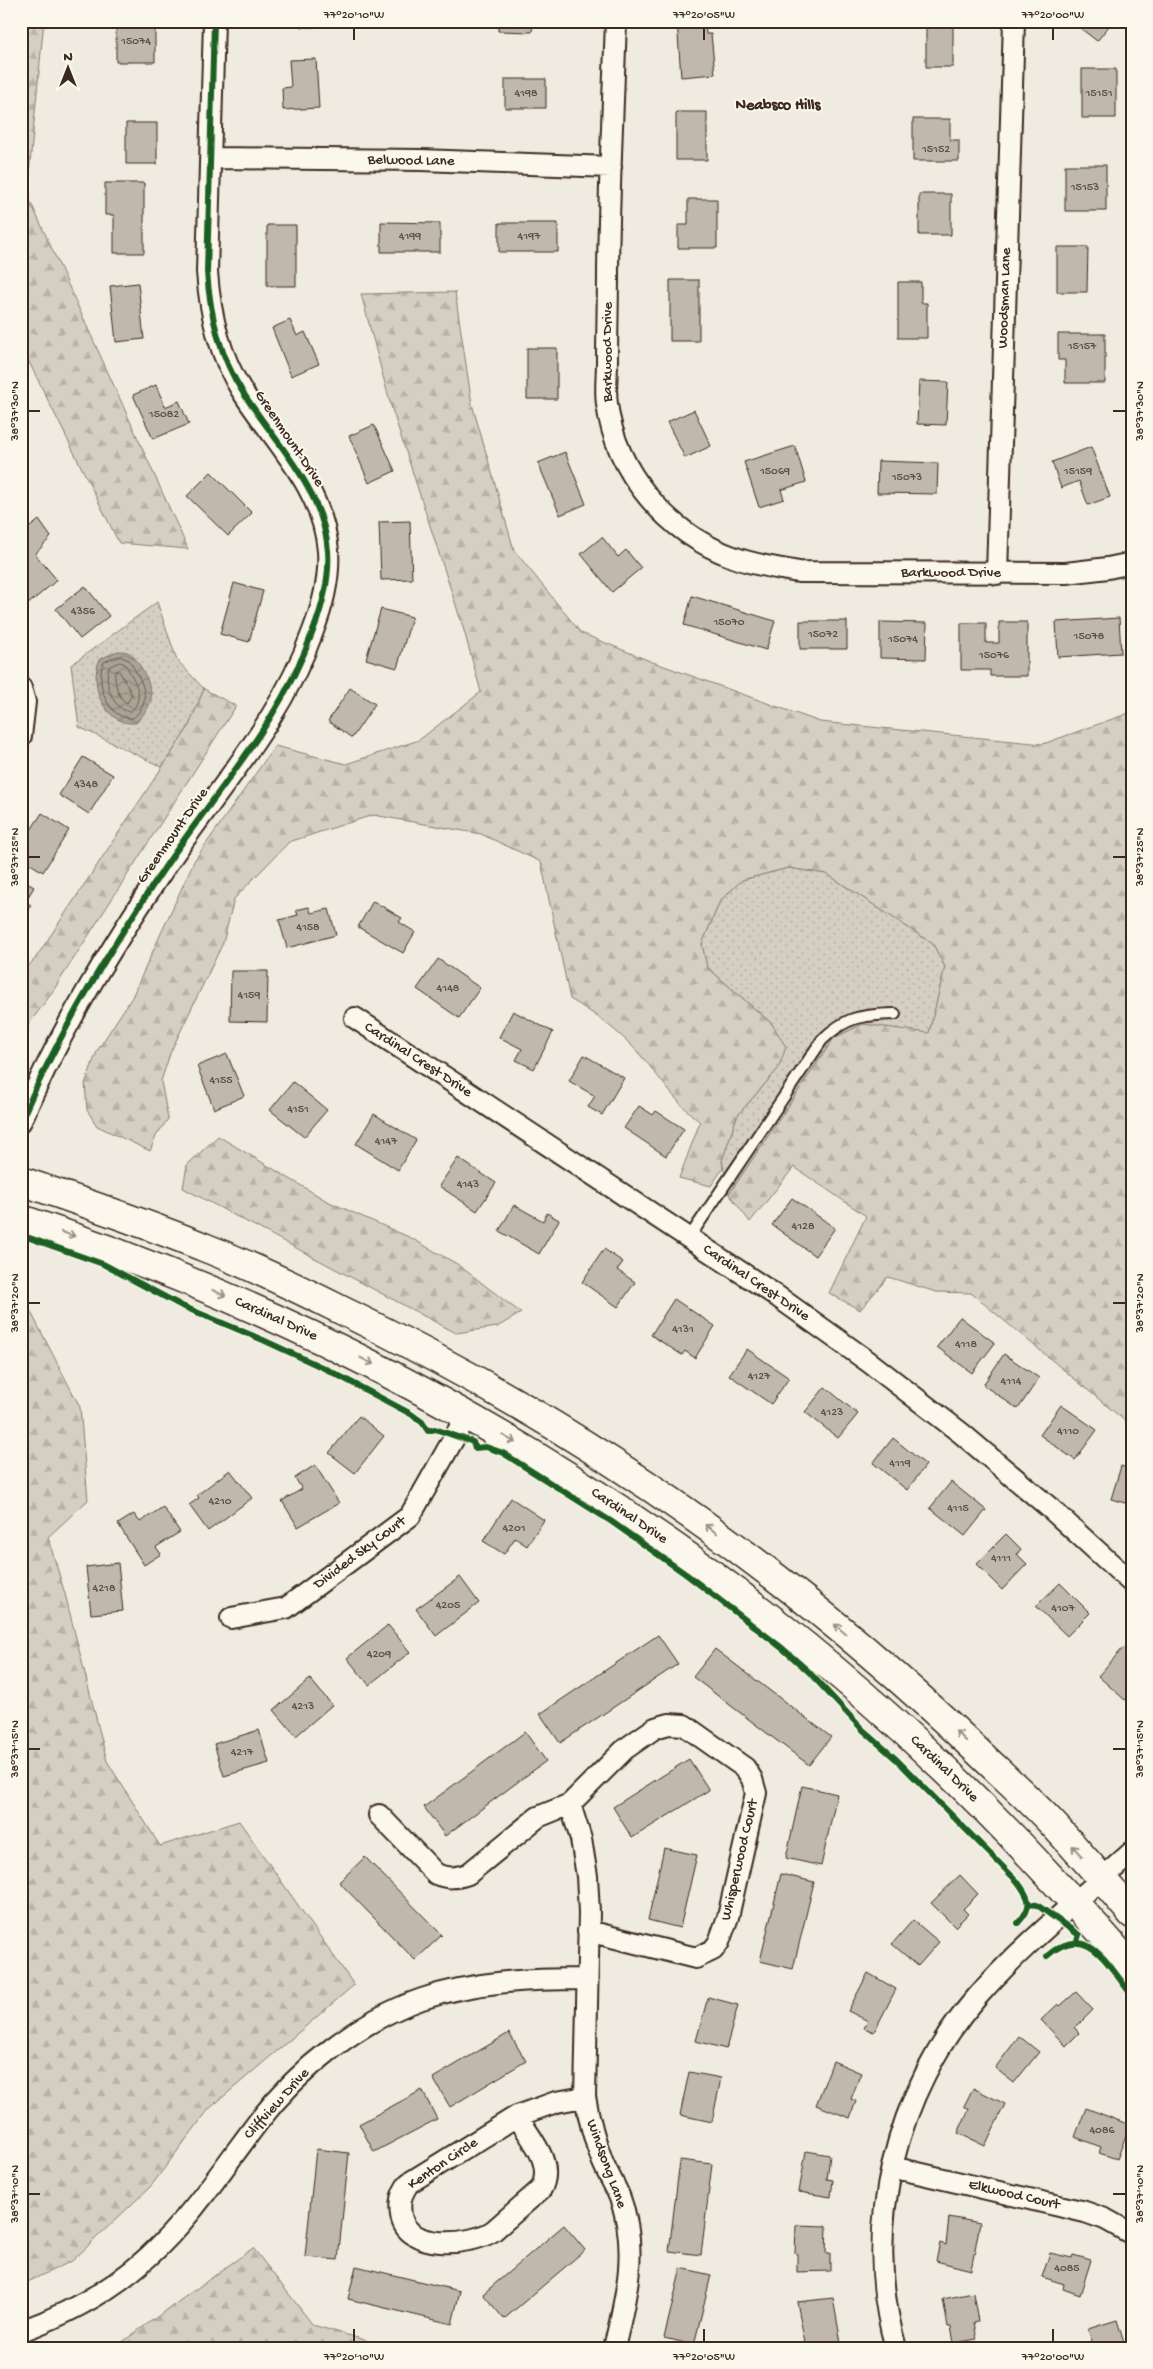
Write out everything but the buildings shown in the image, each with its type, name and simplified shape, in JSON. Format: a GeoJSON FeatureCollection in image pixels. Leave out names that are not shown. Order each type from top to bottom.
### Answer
{"type":"FeatureCollection","features":[{"type":"Feature","properties":{"kind":"main road"},"geometry":{"type":"LineString","coordinates":[[21,1181],[207,1248],[403,1340],[475,1378],[595,1451],[686,1510],[833,1623],[932,1709],[1050,1821],[1132,1914]]}},
{"type":"Feature","properties":{"kind":"main road","name":"Cardinal Drive"},"geometry":{"type":"LineString","coordinates":[[21,1219],[190,1280],[362,1358],[467,1415],[617,1508],[714,1576],[791,1635],[886,1715],[935,1759],[1001,1824],[1132,1968]]}},
{"type":"Feature","properties":{"kind":"street","name":"Greenmount Drive"},"geometry":{"type":"LineString","coordinates":[[21,1121],[71,1017],[111,949],[168,862],[259,738],[285,694],[307,649],[323,606],[328,579],[328,551],[324,524],[314,498],[301,474],[242,391],[229,368],[217,337],[210,305],[207,272],[214,21]]}},
{"type":"Feature","properties":{"kind":"street","name":"Barkwood Drive"},"geometry":{"type":"LineString","coordinates":[[616,21],[606,402],[612,431],[623,459],[653,504],[676,525],[703,543],[731,556],[761,566],[799,572],[1066,573],[1132,563]]}},
{"type":"Feature","properties":{"kind":"street","name":"Woodsman Lane"},"geometry":{"type":"LineString","coordinates":[[997,574],[1014,21]]}},
{"type":"Feature","properties":{"kind":"street","name":"Belwood Lane"},"geometry":{"type":"LineString","coordinates":[[211,158],[421,160],[611,167]]}},
{"type":"Feature","properties":{"kind":"street"},"geometry":{"type":"LineString","coordinates":[[21,688],[25,702],[21,736]]}},
{"type":"Feature","properties":{"kind":"street","name":"Cardinal Crest Drive"},"geometry":{"type":"LineString","coordinates":[[355,1018],[774,1294],[915,1398],[1050,1508],[1132,1583]]}},
{"type":"Feature","properties":{"kind":"street","name":"Divided Sky Court"},"geometry":{"type":"LineString","coordinates":[[231,1618],[286,1608],[410,1516],[467,1415]]}},
{"type":"Feature","properties":{"kind":"street","name":"Whisperwood Court"},"geometry":{"type":"LineString","coordinates":[[379,1815],[436,1874],[445,1878],[457,1878],[468,1874],[538,1817],[570,1804],[625,1750],[655,1728],[669,1724],[684,1725],[744,1768],[752,1779],[756,1793],[728,1917],[719,1942],[712,1950],[696,1958],[588,1931]]}},
{"type":"Feature","properties":{"kind":"street"},"geometry":{"type":"LineString","coordinates":[[570,1804],[581,1839],[587,1876],[587,1979]]}},
{"type":"Feature","properties":{"kind":"street"},"geometry":{"type":"LineString","coordinates":[[896,2348],[886,2301],[883,2254],[884,2207],[892,2167],[912,2105],[930,2065],[948,2034],[976,1997],[1009,1963],[1132,1852]]}},
{"type":"Feature","properties":{"kind":"street","name":"Windsong Lane"},"geometry":{"type":"LineString","coordinates":[[587,1979],[585,2097],[590,2127],[620,2198],[628,2226],[630,2249],[630,2278],[614,2348]]}},
{"type":"Feature","properties":{"kind":"street","name":"Cliffview Drive"},"geometry":{"type":"LineString","coordinates":[[21,2331],[49,2321],[85,2303],[118,2282],[148,2257],[188,2214],[259,2121],[288,2087],[322,2057],[350,2036],[384,2016],[460,1988],[495,1982],[587,1979]]}},
{"type":"Feature","properties":{"kind":"street","name":"Kenton Circle"},"geometry":{"type":"LineString","coordinates":[[517,2116],[543,2159],[547,2170],[545,2182],[541,2190],[493,2231],[485,2236],[466,2242],[426,2240],[415,2237],[407,2230],[402,2220],[399,2204],[402,2193],[409,2183],[517,2116],[556,2102],[585,2097]]}},
{"type":"Feature","properties":{"kind":"street","name":"Elkwood Court"},"geometry":{"type":"LineString","coordinates":[[892,2167],[1085,2212],[1105,2219],[1132,2234]]}},
{"type":"Feature","properties":{"kind":"lane"},"geometry":{"type":"LineString","coordinates":[[689,1238],[822,1040],[833,1029],[849,1020],[863,1016],[895,1014]]}},
{"type":"Feature","properties":{"kind":"green space"},"geometry":{"type":"Polygon","coordinates":[[[21,21],[44,21],[27,194],[188,549],[119,543],[21,346],[21,21]]]}},
{"type":"Feature","properties":{"kind":"green space"},"geometry":{"type":"Polygon","coordinates":[[[455,292],[472,404],[514,550],[581,633],[650,661],[820,722],[1043,744],[1132,712],[1132,1410],[1124,1420],[971,1293],[936,1292],[888,1277],[860,1310],[829,1293],[866,1216],[794,1167],[750,1222],[729,1194],[834,1038],[863,1024],[929,1033],[945,967],[933,944],[827,874],[788,868],[742,880],[720,901],[702,944],[707,967],[772,1024],[786,1047],[778,1069],[737,1116],[722,1161],[723,1168],[711,1186],[679,1178],[700,1122],[680,1104],[624,1038],[602,1020],[570,999],[541,862],[481,834],[373,815],[289,842],[234,899],[223,943],[171,1051],[161,1081],[168,1119],[156,1136],[150,1151],[97,1126],[87,1110],[85,1084],[97,1051],[132,997],[194,861],[275,746],[346,764],[419,740],[481,692],[463,627],[391,406],[361,294],[455,292]]]}},
{"type":"Feature","properties":{"kind":"green space"},"geometry":{"type":"Polygon","coordinates":[[[157,602],[177,660],[204,689],[188,728],[162,767],[79,727],[71,665],[157,602]]]}},
{"type":"Feature","properties":{"kind":"green space"},"geometry":{"type":"Polygon","coordinates":[[[204,689],[236,706],[49,997],[21,1034],[21,973],[35,959],[188,728],[204,689]]]}},
{"type":"Feature","properties":{"kind":"green space"},"geometry":{"type":"Polygon","coordinates":[[[788,868],[827,874],[933,944],[945,967],[929,1034],[863,1024],[834,1038],[729,1194],[722,1161],[737,1116],[778,1069],[772,1024],[707,967],[702,944],[720,901],[742,880],[788,868]]]}},
{"type":"Feature","properties":{"kind":"green space"},"geometry":{"type":"Polygon","coordinates":[[[218,1136],[327,1201],[411,1238],[457,1264],[521,1313],[497,1327],[456,1333],[183,1188],[187,1165],[218,1136]]]}},
{"type":"Feature","properties":{"kind":"green space"},"geometry":{"type":"Polygon","coordinates":[[[21,1293],[80,1407],[88,1500],[48,1537],[65,1594],[107,1761],[160,1846],[239,1821],[354,1985],[209,2109],[151,2186],[72,2261],[21,2285],[21,1293]]]}},
{"type":"Feature","properties":{"kind":"green space"},"geometry":{"type":"Polygon","coordinates":[[[253,2248],[313,2325],[392,2348],[105,2348],[118,2345],[253,2248]]]}},
{"type":"Feature","properties":{"kind":"water"},"geometry":{"type":"Polygon","coordinates":[[[118,651],[129,653],[133,656],[143,670],[150,689],[150,703],[136,723],[125,722],[115,718],[107,711],[98,691],[96,680],[100,659],[118,651]]]}},
{"type":"Feature","properties":{"kind":"cycle path"},"geometry":{"type":"LineString","coordinates":[[21,1121],[70,1021],[126,926],[187,835],[248,752],[284,695],[313,631],[323,602],[327,582],[328,551],[324,528],[317,506],[296,467],[234,377],[227,363],[213,319],[207,272],[214,21]]}},
{"type":"Feature","properties":{"kind":"cycle path"},"geometry":{"type":"LineString","coordinates":[[21,1235],[103,1264],[182,1306],[328,1370],[411,1414],[422,1422],[428,1431],[435,1429],[473,1442],[475,1448],[486,1447],[503,1453],[612,1522],[687,1575],[782,1648],[808,1671],[862,1729],[897,1760],[1017,1881],[1025,1892],[1028,1902],[1026,1912],[1018,1923]]}},
{"type":"Feature","properties":{"kind":"cycle path"},"geometry":{"type":"LineString","coordinates":[[1029,1904],[1037,1905],[1079,1935],[1077,1941]]}},
{"type":"Feature","properties":{"kind":"cycle path"},"geometry":{"type":"LineString","coordinates":[[1047,1956],[1061,1946],[1074,1943],[1085,1945],[1096,1951],[1105,1960],[1132,1995]]}},
{"type":"Feature","properties":{"kind":"district","name":"Neabsco Hills"},"geometry":{"type":"Point","coordinates":[778,106]}}]}
